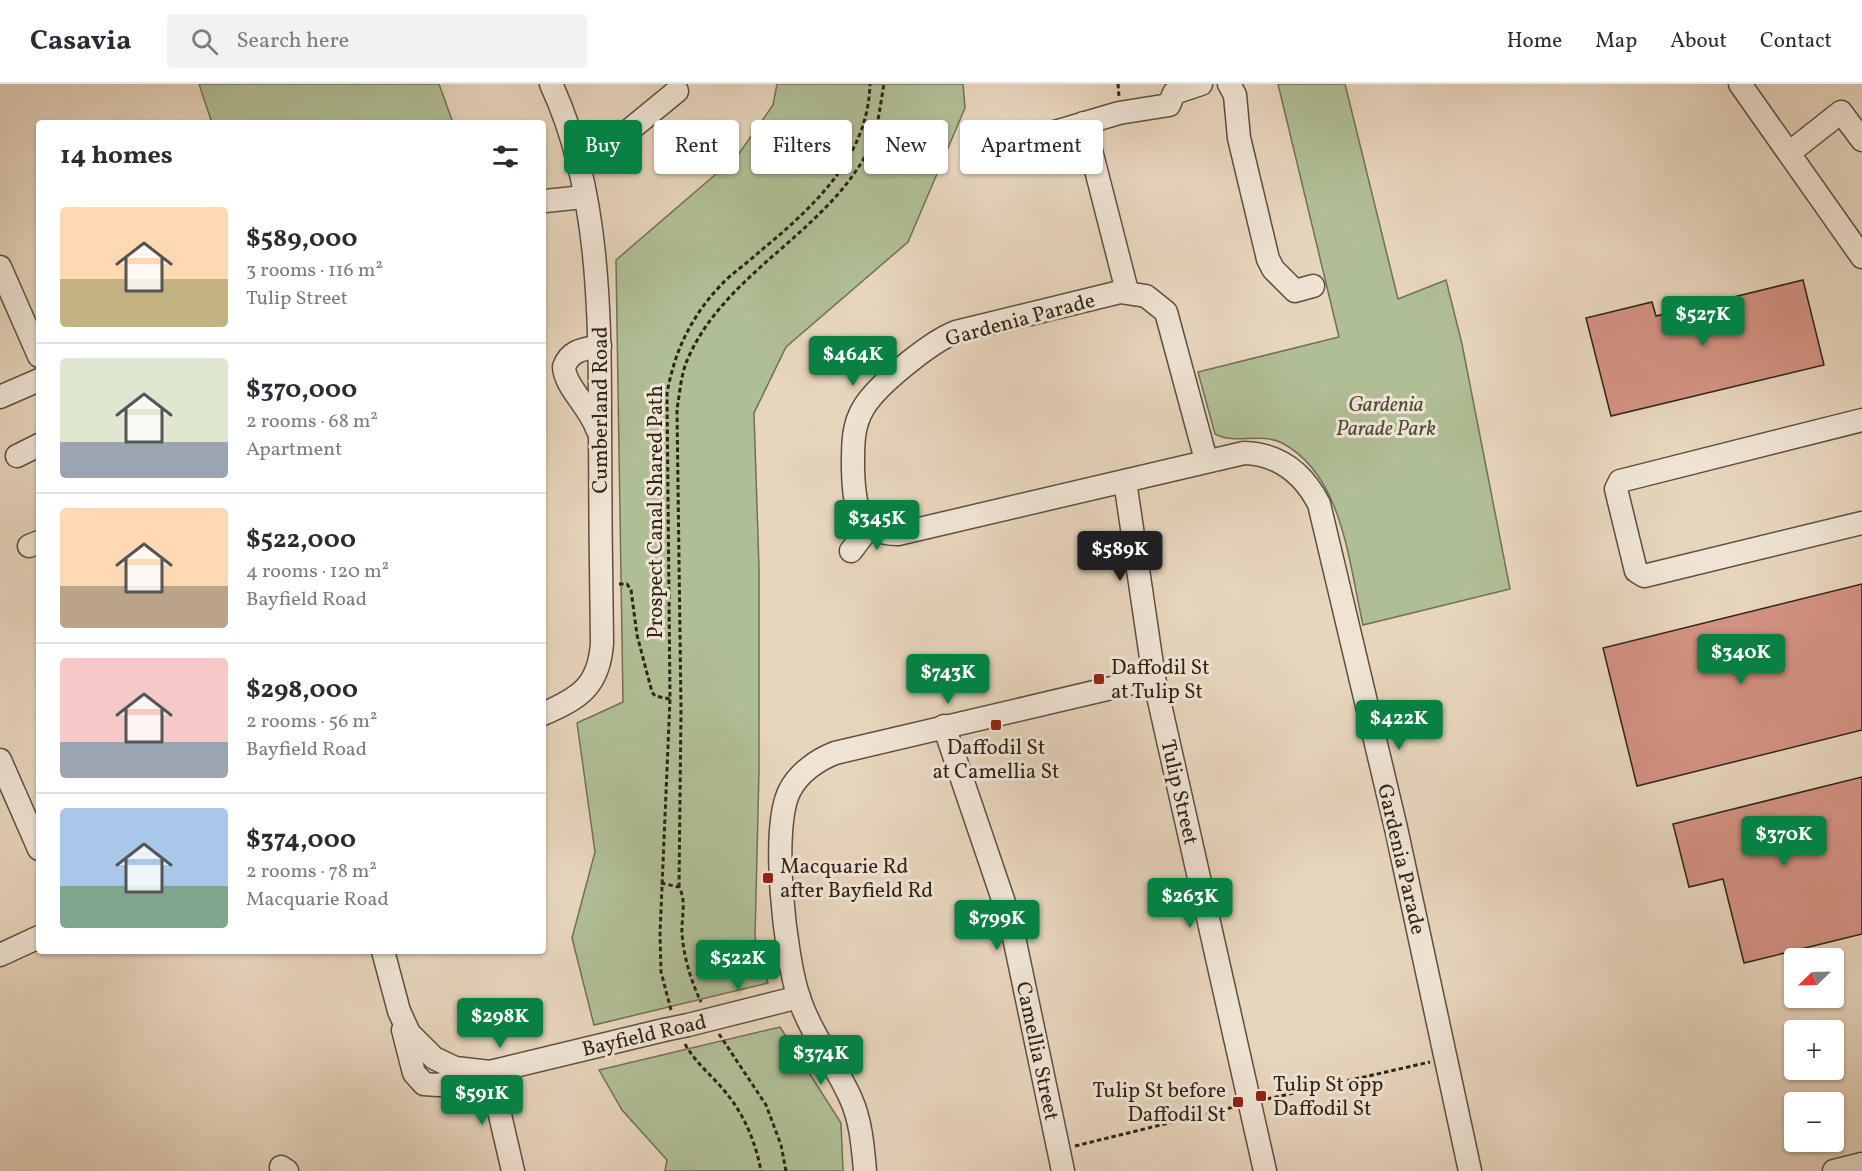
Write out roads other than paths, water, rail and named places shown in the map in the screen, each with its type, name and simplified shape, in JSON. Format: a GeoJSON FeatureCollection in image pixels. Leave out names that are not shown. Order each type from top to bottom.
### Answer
{"type":"FeatureCollection","features":[{"type":"Feature","properties":{"kind":"street","name":"Cumberland Road"},"geometry":{"type":"LineString","coordinates":[[551,84],[566,120]]}},
{"type":"Feature","properties":{"kind":"street"},"geometry":{"type":"LineString","coordinates":[[1096,120],[1143,108],[1169,105],[1174,93],[1201,84]]}},
{"type":"Feature","properties":{"kind":"street"},"geometry":{"type":"LineString","coordinates":[[1229,84],[1235,95],[1239,138],[1268,259],[1281,279],[1295,291],[1313,286]]}},
{"type":"Feature","properties":{"kind":"street"},"geometry":{"type":"LineString","coordinates":[[1740,84],[1862,257]]}},
{"type":"Feature","properties":{"kind":"street"},"geometry":{"type":"LineString","coordinates":[[642,120],[677,91]]}},
{"type":"Feature","properties":{"kind":"street"},"geometry":{"type":"LineString","coordinates":[[1789,153],[1841,112],[1862,140]]}},
{"type":"Feature","properties":{"kind":"street","name":"Cumberland Road"},"geometry":{"type":"LineString","coordinates":[[546,712],[580,695],[596,674],[602,643],[598,286],[580,174]]}},
{"type":"Feature","properties":{"kind":"street"},"geometry":{"type":"LineString","coordinates":[[1097,174],[1127,291],[1154,300],[1169,319],[1206,460]]}},
{"type":"Feature","properties":{"kind":"street"},"geometry":{"type":"LineString","coordinates":[[546,201],[584,197]]}},
{"type":"Feature","properties":{"kind":"street"},"geometry":{"type":"LineString","coordinates":[[0,267],[36,344]]}},
{"type":"Feature","properties":{"kind":"street","name":"Gardenia Parade"},"geometry":{"type":"LineString","coordinates":[[1127,291],[945,336],[879,388],[861,412],[853,446],[854,499],[859,514],[870,526],[882,532],[898,534],[1206,460],[1244,453],[1274,458],[1299,474],[1319,504],[1396,828],[1470,1171]]}},
{"type":"Feature","properties":{"kind":"street"},"geometry":{"type":"LineString","coordinates":[[600,346],[580,349],[572,354],[564,367],[568,382],[594,418],[600,442]]}},
{"type":"Feature","properties":{"kind":"street"},"geometry":{"type":"LineString","coordinates":[[0,397],[36,382]]}},
{"type":"Feature","properties":{"kind":"street"},"geometry":{"type":"LineString","coordinates":[[1862,420],[1620,482],[1617,489],[1636,571],[1644,576],[1862,523]]}},
{"type":"Feature","properties":{"kind":"street"},"geometry":{"type":"LineString","coordinates":[[17,456],[36,447]]}},
{"type":"Feature","properties":{"kind":"street","name":"Tulip Street"},"geometry":{"type":"LineString","coordinates":[[1125,481],[1154,678],[1264,1171]]}},
{"type":"Feature","properties":{"kind":"street"},"geometry":{"type":"LineString","coordinates":[[851,552],[870,526]]}},
{"type":"Feature","properties":{"kind":"street"},"geometry":{"type":"LineString","coordinates":[[865,1171],[863,1148],[852,1101],[799,997],[788,944],[782,891],[783,814],[788,797],[807,770],[827,756],[944,726],[1154,678]]}},
{"type":"Feature","properties":{"kind":"street","name":"Camellia Street"},"geometry":{"type":"LineString","coordinates":[[944,726],[1011,923],[1063,1171]]}},
{"type":"Feature","properties":{"kind":"street"},"geometry":{"type":"LineString","coordinates":[[0,760],[36,842]]}},
{"type":"Feature","properties":{"kind":"street"},"geometry":{"type":"LineString","coordinates":[[0,955],[36,939]]}},
{"type":"Feature","properties":{"kind":"street","name":"Bayfield Road"},"geometry":{"type":"LineString","coordinates":[[384,954],[399,1011],[409,1034],[434,1058],[466,1071],[490,1072],[799,997]]}},
{"type":"Feature","properties":{"kind":"street"},"geometry":{"type":"LineString","coordinates":[[490,1072],[513,1171]]}},
{"type":"Feature","properties":{"kind":"street"},"geometry":{"type":"LineString","coordinates":[[1834,1171],[1862,1164]]}},
{"type":"Feature","properties":{"kind":"place","name":"Daffodil St at Tulip St"},"geometry":{"type":"Point","coordinates":[1099,679]}},
{"type":"Feature","properties":{"kind":"place","name":"Daffodil St at Camellia St"},"geometry":{"type":"Point","coordinates":[996,725]}},
{"type":"Feature","properties":{"kind":"place","name":"Macquarie Rd after Bayfield Rd"},"geometry":{"type":"Point","coordinates":[768,878]}},
{"type":"Feature","properties":{"kind":"place","name":"Tulip St opp Daffodil St"},"geometry":{"type":"Point","coordinates":[1261,1096]}},
{"type":"Feature","properties":{"kind":"place","name":"Tulip St before Daffodil St"},"geometry":{"type":"Point","coordinates":[1238,1102]}},
{"type":"Feature","properties":{"kind":"park label","name":"Gardenia Parade Park"},"geometry":{"type":"Point","coordinates":[1386,416]}}]}
